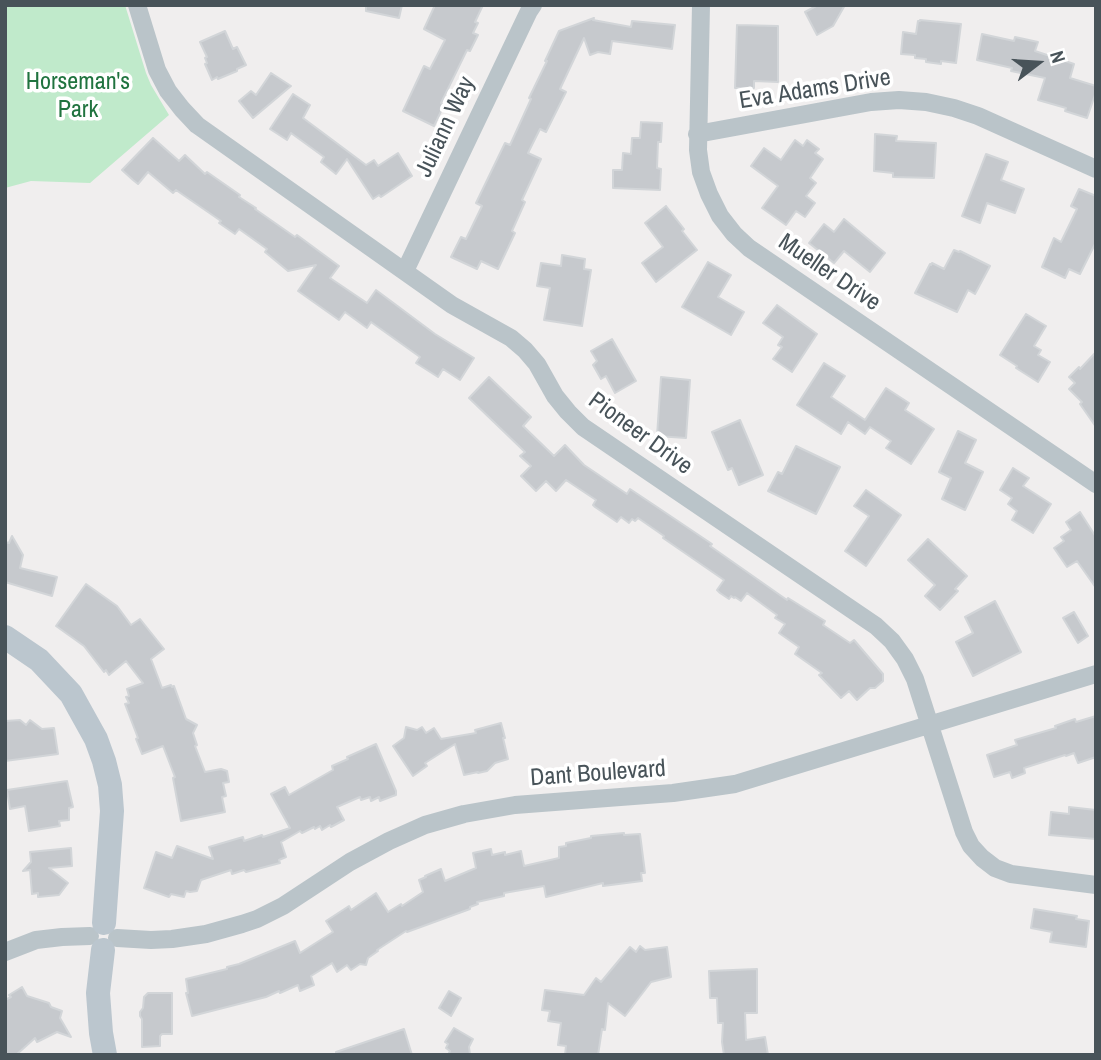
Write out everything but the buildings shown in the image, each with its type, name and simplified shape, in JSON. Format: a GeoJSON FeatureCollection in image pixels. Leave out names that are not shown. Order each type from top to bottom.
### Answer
{"type":"FeatureCollection","features":[{"type":"Feature","properties":{"kind":"street","name":"Pioneer Drive"},"geometry":{"type":"LineString","coordinates":[[137,5],[157,70],[168,91],[197,125],[452,305],[511,338],[537,364],[555,396],[583,427],[876,626],[892,641],[915,679],[964,832],[971,846],[982,858],[995,868],[1011,874],[1096,886]]}},
{"type":"Feature","properties":{"kind":"street","name":"Juliann Way"},"geometry":{"type":"LineString","coordinates":[[405,271],[533,5]]}},
{"type":"Feature","properties":{"kind":"street","name":"Mueller Drive"},"geometry":{"type":"LineString","coordinates":[[702,5],[697,134],[701,172],[720,216],[734,234],[749,248],[1096,484]]}},
{"type":"Feature","properties":{"kind":"street","name":"Eva Adams Drive"},"geometry":{"type":"LineString","coordinates":[[697,134],[872,102],[926,102],[978,116],[1096,169]]}},
{"type":"Feature","properties":{"kind":"street"},"geometry":{"type":"LineString","coordinates":[[5,637],[39,660],[71,694],[96,739],[110,785],[112,811],[98,993],[105,1055]]}},
{"type":"Feature","properties":{"kind":"street","name":"Dant Boulevard"},"geometry":{"type":"LineString","coordinates":[[5,952],[37,940],[62,937],[150,940],[206,934],[257,919],[283,906],[351,862],[425,825],[464,814],[515,806],[673,793],[734,784],[1096,674]]}},
{"type":"Feature","properties":{"kind":"green space","name":"Horseman's Park"},"geometry":{"type":"Polygon","coordinates":[[[5,5],[125,5],[146,73],[169,115],[90,183],[31,181],[5,188],[5,5]]]}}]}
